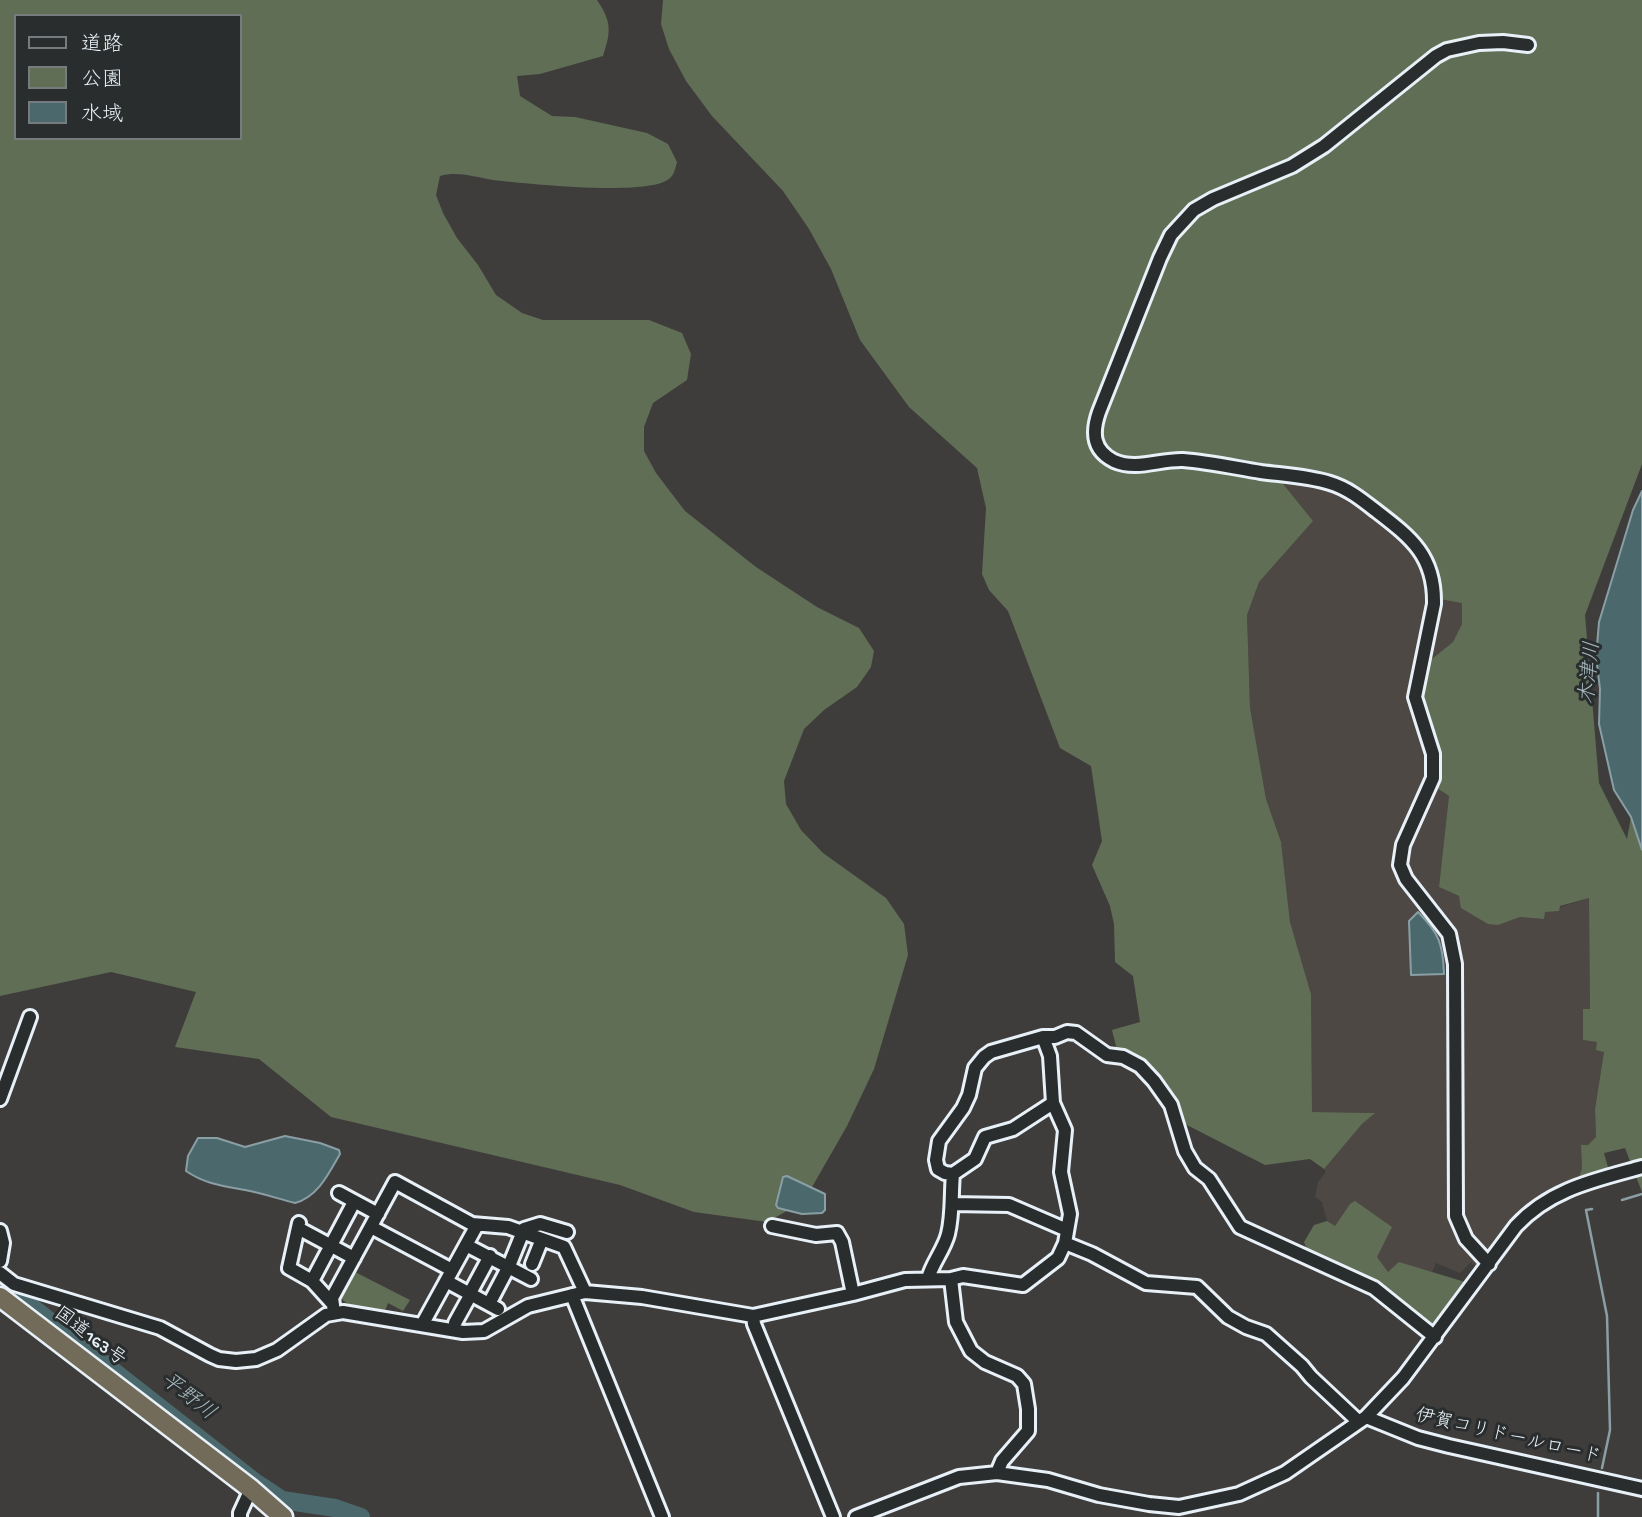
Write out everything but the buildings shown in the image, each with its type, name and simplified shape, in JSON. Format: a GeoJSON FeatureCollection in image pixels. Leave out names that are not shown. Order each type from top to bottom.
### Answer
{"type":"FeatureCollection","features":[{"type":"Feature","properties":{"kind":"highway","name":"国道163号"},"geometry":{"type":"LineString","coordinates":[[0,1297],[284,1517]]}},
{"type":"Feature","properties":{"kind":"street"},"geometry":{"type":"LineString","coordinates":[[1489,1264],[1466,1239],[1456,1216],[1455,964],[1452,942],[1443,923],[1406,879],[1401,865],[1405,838],[1433,778],[1433,754],[1415,697],[1434,604],[1429,574],[1420,551],[1410,537],[1362,500],[1331,483],[1187,461],[1124,464],[1105,455],[1098,448],[1094,437],[1099,412],[1160,258],[1171,235],[1186,216],[1202,204],[1292,166],[1324,146],[1417,69],[1447,50],[1493,42],[1528,45]]}},
{"type":"Feature","properties":{"kind":"street"},"geometry":{"type":"LineString","coordinates":[[0,1099],[30,1017]]}},
{"type":"Feature","properties":{"kind":"street"},"geometry":{"type":"LineString","coordinates":[[953,1174],[938,1169],[937,1146],[969,1095],[975,1068],[991,1052],[1042,1037],[1076,1033],[1107,1055],[1123,1057],[1140,1066],[1154,1081],[1171,1105],[1185,1151],[1195,1168],[1209,1179],[1240,1227],[1374,1288],[1435,1336]]}},
{"type":"Feature","properties":{"kind":"street"},"geometry":{"type":"LineString","coordinates":[[354,1258],[299,1225],[289,1268],[312,1281],[332,1307],[463,1332],[484,1331],[528,1306],[578,1294],[642,1297],[753,1316],[905,1280],[951,1279],[962,1276],[1023,1286],[1058,1258],[1070,1214],[1061,1172],[1065,1130],[1054,1103],[1050,1056],[1042,1037]]}},
{"type":"Feature","properties":{"kind":"street"},"geometry":{"type":"LineString","coordinates":[[953,1174],[975,1159],[985,1137],[1013,1129],[1054,1103]]}},
{"type":"Feature","properties":{"kind":"street"},"geometry":{"type":"LineString","coordinates":[[856,1517],[959,1477],[997,1473],[1048,1480],[1099,1495],[1179,1507],[1239,1494],[1285,1473],[1363,1420],[1402,1378],[1516,1226],[1532,1209],[1554,1195],[1591,1181],[1642,1167]]}},
{"type":"Feature","properties":{"kind":"street"},"geometry":{"type":"LineString","coordinates":[[928,1279],[948,1236],[953,1174]]}},
{"type":"Feature","properties":{"kind":"street"},"geometry":{"type":"LineString","coordinates":[[2,1278],[160,1328],[219,1359],[256,1359],[277,1350],[326,1315],[395,1182],[477,1225],[501,1226],[522,1231],[566,1249],[578,1294],[662,1517]]}},
{"type":"Feature","properties":{"kind":"street"},"geometry":{"type":"LineString","coordinates":[[339,1193],[378,1214]]}},
{"type":"Feature","properties":{"kind":"street"},"geometry":{"type":"LineString","coordinates":[[312,1281],[355,1202]]}},
{"type":"Feature","properties":{"kind":"street"},"geometry":{"type":"LineString","coordinates":[[952,1204],[1009,1205],[1146,1283],[1197,1287],[1228,1317],[1266,1334],[1311,1377],[1363,1420]]}},
{"type":"Feature","properties":{"kind":"street"},"geometry":{"type":"LineString","coordinates":[[371,1227],[449,1275],[470,1294],[494,1306],[522,1231],[540,1224],[567,1232]]}},
{"type":"Feature","properties":{"kind":"street"},"geometry":{"type":"LineString","coordinates":[[422,1325],[477,1225]]}},
{"type":"Feature","properties":{"kind":"street"},"geometry":{"type":"LineString","coordinates":[[772,1226],[816,1235],[837,1233],[842,1242],[853,1294]]}},
{"type":"Feature","properties":{"kind":"street"},"geometry":{"type":"LineString","coordinates":[[0,1231],[3,1243],[0,1261]]}},
{"type":"Feature","properties":{"kind":"street"},"geometry":{"type":"LineString","coordinates":[[532,1264],[542,1239]]}},
{"type":"Feature","properties":{"kind":"street"},"geometry":{"type":"LineString","coordinates":[[466,1245],[531,1279]]}},
{"type":"Feature","properties":{"kind":"street"},"geometry":{"type":"LineString","coordinates":[[455,1323],[490,1256]]}},
{"type":"Feature","properties":{"kind":"street"},"geometry":{"type":"LineString","coordinates":[[951,1279],[956,1322],[971,1351],[985,1362],[1017,1376],[1025,1387],[1028,1431],[1002,1461],[997,1473]]}},
{"type":"Feature","properties":{"kind":"street"},"geometry":{"type":"LineString","coordinates":[[753,1316],[833,1517]]}},
{"type":"Feature","properties":{"kind":"street","name":"伊賀コリドールロード"},"geometry":{"type":"LineString","coordinates":[[1363,1420],[1449,1446],[1642,1489]]}},
{"type":"Feature","properties":{"kind":"street"},"geometry":{"type":"LineString","coordinates":[[240,1517],[251,1489]]}},
{"type":"Feature","properties":{"kind":"shaded area"},"geometry":{"type":"Polygon","coordinates":[[[1281,469],[1329,476],[1351,486],[1388,513],[1419,540],[1462,603],[1462,624],[1453,642],[1428,662],[1435,738],[1441,761],[1437,788],[1449,796],[1439,887],[1459,896],[1498,925],[1520,917],[1544,919],[1545,912],[1589,898],[1590,1009],[1583,1009],[1583,1040],[1598,1042],[1604,1051],[1595,1109],[1596,1138],[1588,1145],[1581,1146],[1582,1168],[1578,1180],[1539,1197],[1516,1217],[1479,1270],[1471,1262],[1460,1273],[1436,1263],[1432,1272],[1399,1263],[1388,1272],[1377,1257],[1350,1204],[1335,1226],[1327,1221],[1322,1202],[1315,1197],[1318,1182],[1326,1172],[1324,1169],[1374,1113],[1312,1112],[1311,994],[1290,922],[1281,842],[1266,799],[1250,708],[1247,615],[1259,582],[1313,521],[1280,480],[1281,469]]]}},
{"type":"Feature","properties":{"kind":"green space"},"geometry":{"type":"Polygon","coordinates":[[[0,0],[597,0],[609,27],[603,56],[540,74],[517,76],[520,96],[552,116],[575,117],[647,133],[668,144],[677,162],[671,177],[660,183],[640,187],[586,188],[453,174],[440,176],[436,195],[457,238],[496,295],[522,313],[543,320],[649,320],[682,333],[691,354],[687,380],[653,403],[644,427],[644,451],[656,473],[685,511],[756,567],[817,607],[859,628],[874,651],[871,667],[857,687],[824,710],[804,729],[784,781],[786,804],[801,830],[823,853],[886,898],[904,924],[908,955],[874,1069],[847,1126],[808,1194],[785,1212],[767,1222],[694,1212],[620,1185],[331,1117],[259,1059],[175,1047],[196,992],[111,972],[0,996],[0,0]]]}},
{"type":"Feature","properties":{"kind":"green space"},"geometry":{"type":"Polygon","coordinates":[[[663,0],[1642,0],[1642,464],[1585,615],[1599,783],[1627,839],[1631,817],[1642,850],[1642,1192],[1625,1148],[1604,1153],[1609,1171],[1578,1180],[1582,1168],[1581,1145],[1588,1145],[1596,1137],[1595,1109],[1604,1052],[1596,1050],[1597,1042],[1583,1040],[1583,1009],[1590,1009],[1589,898],[1560,906],[1559,911],[1545,912],[1544,919],[1520,917],[1498,925],[1488,924],[1461,908],[1459,896],[1439,887],[1449,796],[1437,788],[1441,761],[1422,690],[1428,662],[1453,642],[1462,624],[1462,603],[1440,599],[1427,552],[1411,532],[1368,498],[1324,475],[1282,469],[1280,480],[1313,521],[1259,582],[1247,615],[1250,708],[1266,799],[1281,842],[1290,922],[1311,994],[1312,1112],[1375,1113],[1362,1124],[1324,1169],[1310,1159],[1265,1165],[1183,1123],[1174,1103],[1118,1054],[1112,1030],[1140,1022],[1133,976],[1115,962],[1114,924],[1110,906],[1092,865],[1102,841],[1091,766],[1060,748],[1008,611],[989,590],[982,574],[986,508],[977,468],[909,407],[860,340],[831,269],[809,229],[783,191],[712,116],[686,81],[669,49],[661,24],[663,0]]]}},
{"type":"Feature","properties":{"kind":"green space"},"geometry":{"type":"Polygon","coordinates":[[[1355,1201],[1392,1227],[1377,1257],[1388,1272],[1399,1262],[1465,1282],[1466,1288],[1436,1329],[1430,1329],[1309,1255],[1304,1242],[1314,1225],[1327,1221],[1335,1226],[1355,1201]]]}},
{"type":"Feature","properties":{"kind":"green space"},"geometry":{"type":"Polygon","coordinates":[[[355,1272],[410,1300],[403,1311],[388,1303],[385,1311],[348,1304],[340,1298],[355,1272]]]}},
{"type":"Feature","properties":{"kind":"water"},"geometry":{"type":"Polygon","coordinates":[[[1642,491],[1642,850],[1631,817],[1614,790],[1599,724],[1600,689],[1596,657],[1599,622],[1633,510],[1642,491]]]}},
{"type":"Feature","properties":{"kind":"water"},"geometry":{"type":"Polygon","coordinates":[[[1418,912],[1431,926],[1438,940],[1444,974],[1411,975],[1409,921],[1418,912]]]}},
{"type":"Feature","properties":{"kind":"water"},"geometry":{"type":"Polygon","coordinates":[[[285,1136],[320,1143],[339,1150],[340,1154],[316,1190],[295,1203],[214,1184],[186,1171],[188,1156],[198,1138],[217,1138],[245,1147],[285,1136]]]}},
{"type":"Feature","properties":{"kind":"water"},"geometry":{"type":"Polygon","coordinates":[[[787,1176],[825,1194],[825,1210],[822,1213],[802,1214],[778,1208],[776,1205],[783,1177],[787,1176]]]}},
{"type":"Feature","properties":{"kind":"waterway"},"geometry":{"type":"LineString","coordinates":[[1622,1200],[1642,1194]]}},
{"type":"Feature","properties":{"kind":"waterway"},"geometry":{"type":"LineString","coordinates":[[1592,1209],[1586,1210],[1607,1316],[1610,1430],[1602,1468]]}},
{"type":"Feature","properties":{"kind":"waterway","name":"平野川"},"geometry":{"type":"LineString","coordinates":[[0,1282],[255,1482],[282,1500],[335,1508],[361,1517]]}},
{"type":"Feature","properties":{"kind":"waterway"},"geometry":{"type":"LineString","coordinates":[[1598,1493],[1598,1517]]}},
{"type":"Feature","properties":{"kind":"water label","name":"木津川"},"geometry":{"type":"Point","coordinates":[1592,673]}}]}
